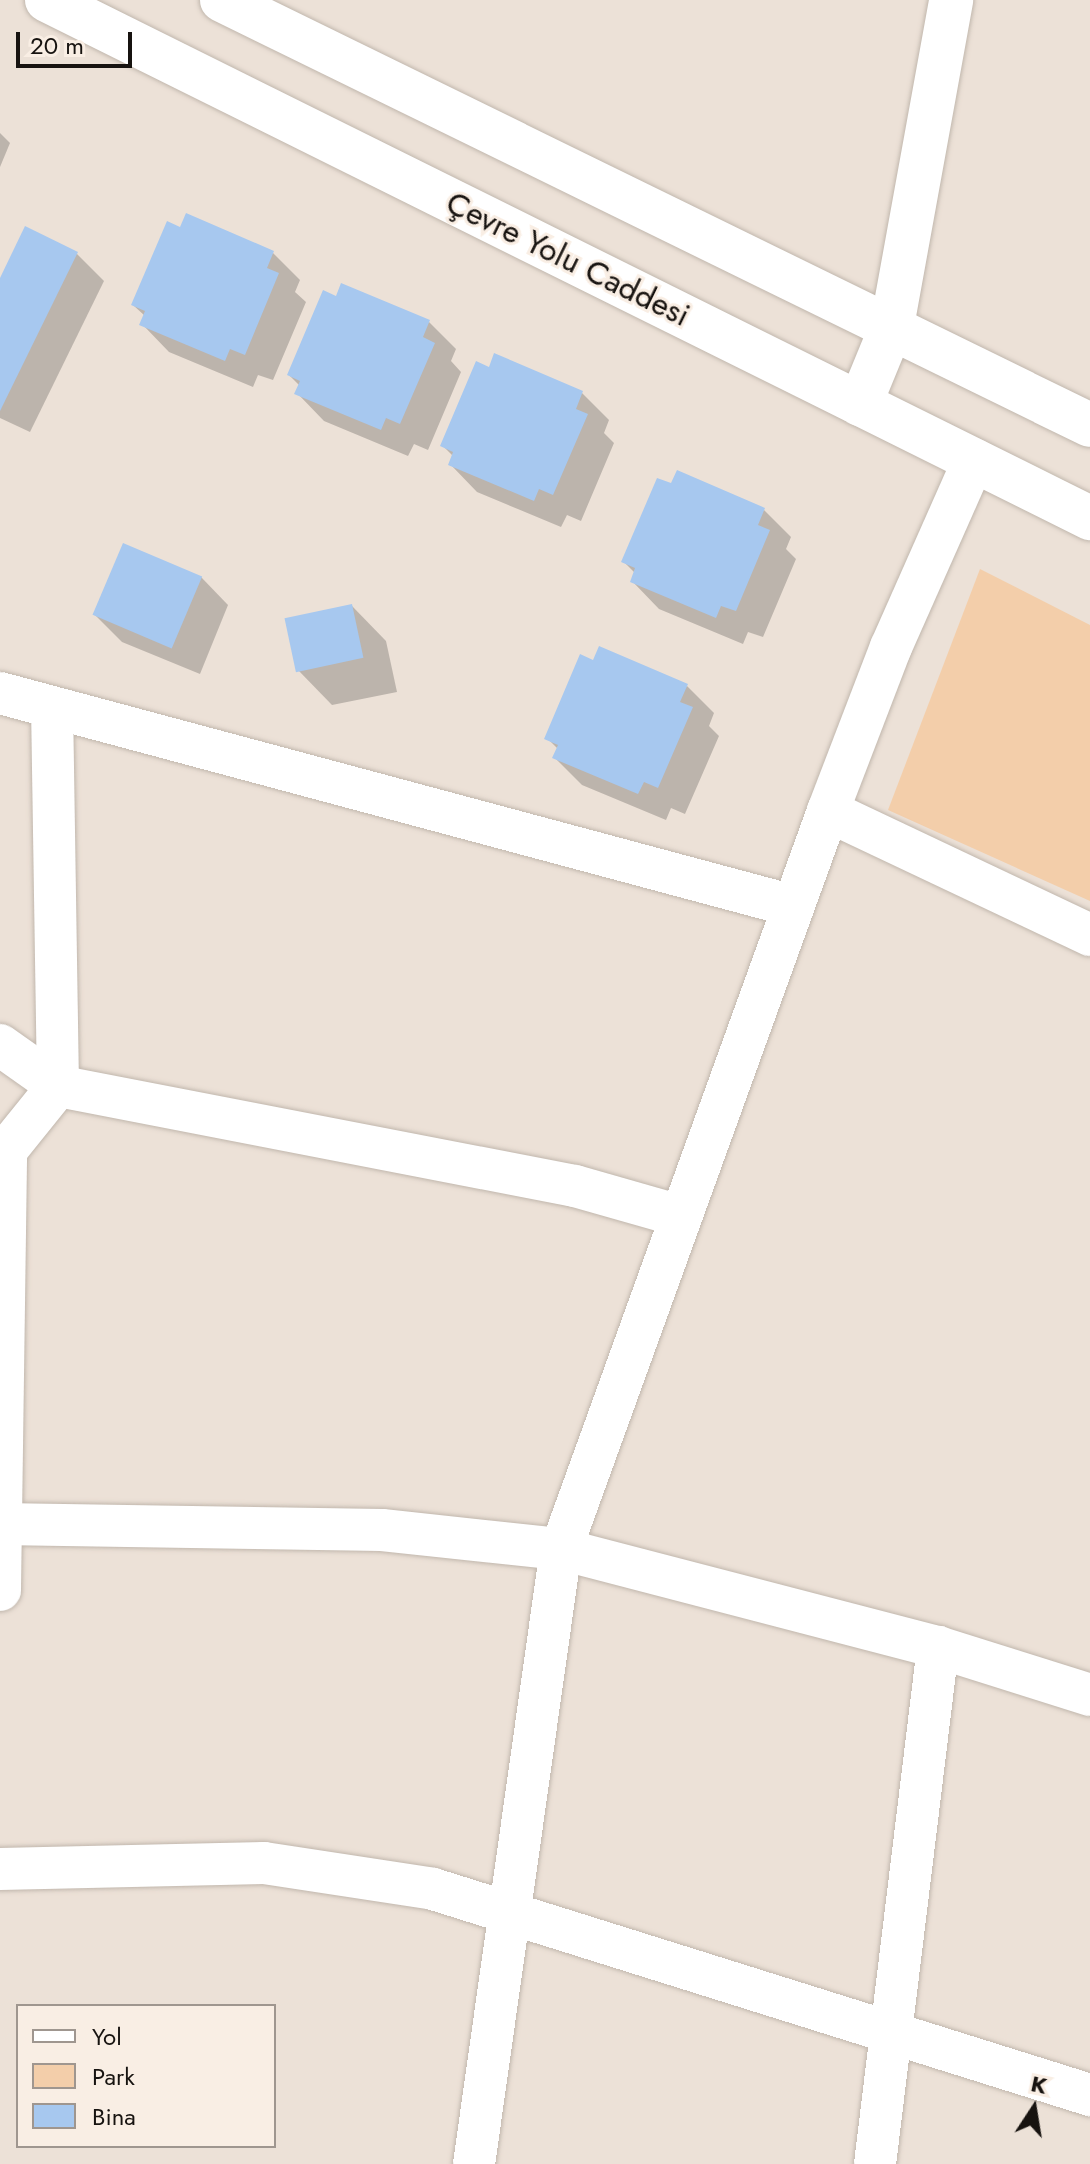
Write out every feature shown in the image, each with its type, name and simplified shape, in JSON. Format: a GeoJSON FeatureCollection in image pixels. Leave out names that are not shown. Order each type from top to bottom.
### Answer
{"type":"FeatureCollection","features":[{"type":"Feature","properties":{"kind":"main road","name":"Çevre Yolu Caddesi"},"geometry":{"type":"LineString","coordinates":[[47,0],[1090,518]]}},
{"type":"Feature","properties":{"kind":"main road"},"geometry":{"type":"LineString","coordinates":[[222,0],[1090,425]]}},
{"type":"Feature","properties":{"kind":"main road"},"geometry":{"type":"LineString","coordinates":[[860,404],[892,326],[951,0]]}},
{"type":"Feature","properties":{"kind":"street"},"geometry":{"type":"LineString","coordinates":[[474,2164],[561,1549],[828,811],[891,647],[974,460]]}},
{"type":"Feature","properties":{"kind":"street"},"geometry":{"type":"LineString","coordinates":[[0,693],[52,710],[793,906]]}},
{"type":"Feature","properties":{"kind":"street"},"geometry":{"type":"LineString","coordinates":[[0,1590],[3,1158],[58,1086],[52,710]]}},
{"type":"Feature","properties":{"kind":"street"},"geometry":{"type":"LineString","coordinates":[[828,811],[1090,935]]}},
{"type":"Feature","properties":{"kind":"street"},"geometry":{"type":"LineString","coordinates":[[0,1045],[58,1086],[575,1186],[680,1216]]}},
{"type":"Feature","properties":{"kind":"street"},"geometry":{"type":"LineString","coordinates":[[2,1524],[382,1530],[561,1549],[938,1647],[1090,1695]]}},
{"type":"Feature","properties":{"kind":"street"},"geometry":{"type":"LineString","coordinates":[[875,2164],[938,1647]]}},
{"type":"Feature","properties":{"kind":"street"},"geometry":{"type":"LineString","coordinates":[[0,1869],[264,1863],[433,1889],[892,2036],[1090,2095]]}},
{"type":"Feature","properties":{"kind":"green space"},"geometry":{"type":"Polygon","coordinates":[[[980,569],[1090,625],[1090,901],[888,810],[980,569]]]}},
{"type":"Feature","properties":{"kind":"building"},"geometry":{"type":"Polygon","coordinates":[[[186,213],[274,251],[267,268],[279,273],[245,355],[230,349],[225,361],[139,325],[145,311],[131,305],[167,221],[180,227],[186,213]]]}},
{"type":"Feature","properties":{"kind":"building"},"geometry":{"type":"Polygon","coordinates":[[[25,226],[78,252],[0,411],[0,278],[25,226]]]}},
{"type":"Feature","properties":{"kind":"building"},"geometry":{"type":"Polygon","coordinates":[[[341,283],[430,320],[423,337],[435,343],[400,424],[386,418],[381,430],[294,394],[300,381],[287,375],[323,290],[336,296],[341,283]]]}},
{"type":"Feature","properties":{"kind":"building"},"geometry":{"type":"Polygon","coordinates":[[[494,353],[583,391],[576,409],[588,414],[553,495],[539,489],[534,501],[448,465],[453,452],[440,446],[476,361],[489,367],[494,353]]]}},
{"type":"Feature","properties":{"kind":"building"},"geometry":{"type":"Polygon","coordinates":[[[677,470],[765,508],[758,525],[770,530],[736,611],[721,606],[716,618],[630,582],[635,568],[621,562],[657,478],[671,483],[677,470]]]}},
{"type":"Feature","properties":{"kind":"building"},"geometry":{"type":"Polygon","coordinates":[[[123,543],[202,577],[172,648],[93,615],[123,543]]]}},
{"type":"Feature","properties":{"kind":"building"},"geometry":{"type":"Polygon","coordinates":[[[352,604],[363,658],[296,672],[285,618],[352,604]]]}},
{"type":"Feature","properties":{"kind":"building"},"geometry":{"type":"Polygon","coordinates":[[[599,646],[688,684],[680,702],[693,707],[658,788],[644,782],[638,794],[552,758],[558,745],[544,739],[580,654],[593,660],[599,646]]]}}]}
